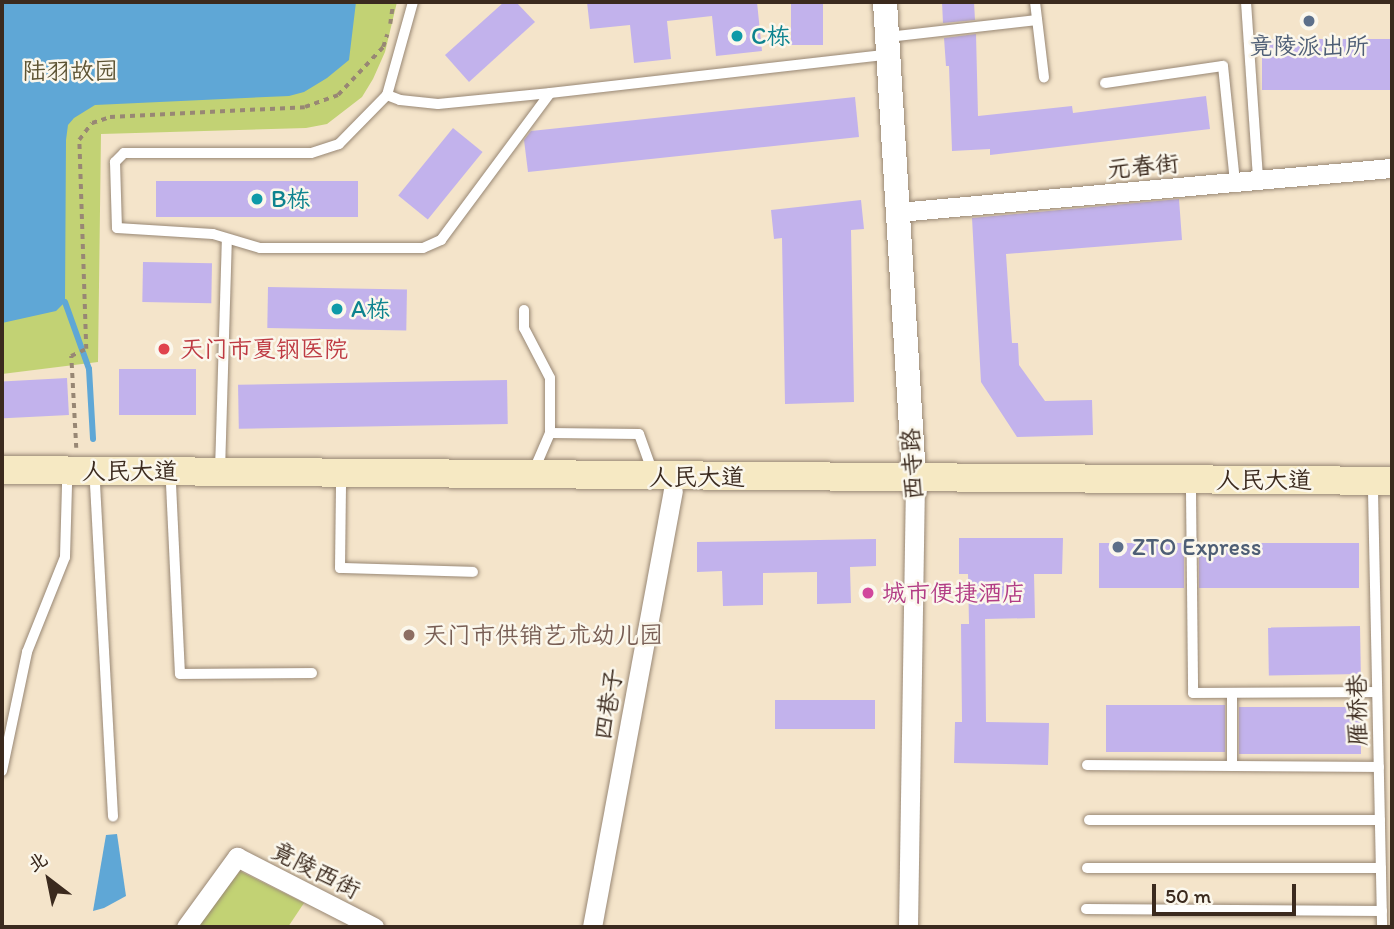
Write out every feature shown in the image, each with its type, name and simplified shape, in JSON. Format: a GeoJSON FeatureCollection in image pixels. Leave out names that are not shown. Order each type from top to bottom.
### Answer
{"type":"FeatureCollection","features":[{"type":"Feature","properties":{"kind":"main road","name":"人民大道"},"geometry":{"type":"LineString","coordinates":[[2,470],[80,479],[171,484],[914,484],[1386,488]]}},
{"type":"Feature","properties":{"kind":"main road","name":"人民大道"},"geometry":{"type":"LineString","coordinates":[[2,483],[220,471],[532,475],[664,484]]}},
{"type":"Feature","properties":{"kind":"main road","name":"人民大道"},"geometry":{"type":"LineString","coordinates":[[914,484],[1191,491],[1386,488]]}},
{"type":"Feature","properties":{"kind":"street","name":"西寺路"},"geometry":{"type":"LineString","coordinates":[[885,2],[914,484],[908,927]]}},
{"type":"Feature","properties":{"kind":"street","name":"元春街"},"geometry":{"type":"LineString","coordinates":[[898,212],[1392,168]]}},
{"type":"Feature","properties":{"kind":"street","name":"四巷子"},"geometry":{"type":"LineString","coordinates":[[592,927],[664,484]]}},
{"type":"Feature","properties":{"kind":"street","name":"竟陵西街"},"geometry":{"type":"LineString","coordinates":[[186,927],[237,857],[374,927]]}},
{"type":"Feature","properties":{"kind":"lane"},"geometry":{"type":"LineString","coordinates":[[413,2],[387,95],[381,105],[339,144],[321,152],[132,152],[119,157],[115,162],[117,229],[212,234],[260,248],[432,246],[440,240],[550,93]]}},
{"type":"Feature","properties":{"kind":"lane"},"geometry":{"type":"LineString","coordinates":[[1035,2],[1044,77]]}},
{"type":"Feature","properties":{"kind":"lane"},"geometry":{"type":"LineString","coordinates":[[1246,2],[1258,180]]}},
{"type":"Feature","properties":{"kind":"lane"},"geometry":{"type":"LineString","coordinates":[[387,95],[414,103],[438,104],[550,93],[888,46],[1037,20]]}},
{"type":"Feature","properties":{"kind":"lane"},"geometry":{"type":"LineString","coordinates":[[1105,83],[1223,66],[1235,182]]}},
{"type":"Feature","properties":{"kind":"lane"},"geometry":{"type":"LineString","coordinates":[[220,471],[227,239]]}},
{"type":"Feature","properties":{"kind":"lane"},"geometry":{"type":"LineString","coordinates":[[524,310],[524,328],[550,378],[550,433],[532,475]]}},
{"type":"Feature","properties":{"kind":"lane"},"geometry":{"type":"LineString","coordinates":[[550,433],[639,434],[664,484]]}},
{"type":"Feature","properties":{"kind":"lane"},"geometry":{"type":"LineString","coordinates":[[2,771],[27,652],[65,557],[80,479]]}},
{"type":"Feature","properties":{"kind":"lane"},"geometry":{"type":"LineString","coordinates":[[80,479],[113,817]]}},
{"type":"Feature","properties":{"kind":"lane"},"geometry":{"type":"LineString","coordinates":[[171,484],[180,674],[312,673]]}},
{"type":"Feature","properties":{"kind":"lane"},"geometry":{"type":"LineString","coordinates":[[341,485],[340,568],[473,572]]}},
{"type":"Feature","properties":{"kind":"lane","name":"雁桥巷"},"geometry":{"type":"LineString","coordinates":[[1382,927],[1377,692],[1386,488]]}},
{"type":"Feature","properties":{"kind":"lane"},"geometry":{"type":"LineString","coordinates":[[1191,491],[1193,693],[1377,692]]}},
{"type":"Feature","properties":{"kind":"lane"},"geometry":{"type":"LineString","coordinates":[[1232,693],[1232,766]]}},
{"type":"Feature","properties":{"kind":"lane"},"geometry":{"type":"LineString","coordinates":[[1087,765],[1379,767]]}},
{"type":"Feature","properties":{"kind":"lane"},"geometry":{"type":"LineString","coordinates":[[1090,820],[1380,820]]}},
{"type":"Feature","properties":{"kind":"lane"},"geometry":{"type":"LineString","coordinates":[[1087,868],[1381,868]]}},
{"type":"Feature","properties":{"kind":"lane"},"geometry":{"type":"LineString","coordinates":[[1086,909],[1382,911]]}},
{"type":"Feature","properties":{"kind":"path"},"geometry":{"type":"LineString","coordinates":[[80,479],[71,356],[86,349]]}},
{"type":"Feature","properties":{"kind":"green space","name":"陆羽故园"},"geometry":{"type":"Polygon","coordinates":[[[2,2],[397,2],[385,52],[373,79],[362,97],[327,124],[306,128],[101,134],[98,362],[2,374],[2,2]]]}},
{"type":"Feature","properties":{"kind":"green space"},"geometry":{"type":"Polygon","coordinates":[[[240,871],[304,903],[288,927],[196,927],[240,871]]]}},
{"type":"Feature","properties":{"kind":"water","name":"陆羽故园"},"geometry":{"type":"Polygon","coordinates":[[[2,2],[356,2],[349,60],[304,92],[289,96],[95,105],[74,118],[68,125],[66,140],[65,302],[56,311],[2,323],[2,2]]]}},
{"type":"Feature","properties":{"kind":"water"},"geometry":{"type":"Polygon","coordinates":[[[117,834],[126,896],[93,911],[106,835],[117,834]]]}},
{"type":"Feature","properties":{"kind":"building"},"geometry":{"type":"Polygon","coordinates":[[[504,2],[516,2],[535,22],[469,82],[445,55],[504,2]]]}},
{"type":"Feature","properties":{"kind":"building","name":"C栋"},"geometry":{"type":"Polygon","coordinates":[[[587,2],[757,2],[762,51],[716,56],[712,16],[667,21],[671,59],[634,63],[630,25],[590,29],[587,2]]]}},
{"type":"Feature","properties":{"kind":"building"},"geometry":{"type":"Polygon","coordinates":[[[791,2],[823,2],[823,45],[791,45],[791,2]]]}},
{"type":"Feature","properties":{"kind":"building"},"geometry":{"type":"Polygon","coordinates":[[[942,2],[974,2],[975,20],[943,23],[942,2]]]}},
{"type":"Feature","properties":{"kind":"building"},"geometry":{"type":"Polygon","coordinates":[[[976,34],[978,116],[1072,106],[1073,113],[1206,96],[1210,129],[990,155],[990,149],[952,151],[949,66],[946,66],[944,38],[976,34]]]}},
{"type":"Feature","properties":{"kind":"building"},"geometry":{"type":"Polygon","coordinates":[[[1262,39],[1392,39],[1392,90],[1262,90],[1262,39]]]}},
{"type":"Feature","properties":{"kind":"building"},"geometry":{"type":"Polygon","coordinates":[[[855,97],[859,137],[528,172],[524,140],[531,131],[855,97]]]}},
{"type":"Feature","properties":{"kind":"building"},"geometry":{"type":"Polygon","coordinates":[[[453,128],[483,152],[428,220],[398,196],[453,128]]]}},
{"type":"Feature","properties":{"kind":"building","name":"B栋"},"geometry":{"type":"Polygon","coordinates":[[[156,181],[358,181],[358,217],[156,217],[156,181]]]}},
{"type":"Feature","properties":{"kind":"building"},"geometry":{"type":"Polygon","coordinates":[[[1179,199],[1182,240],[1006,254],[1012,343],[1018,343],[1019,365],[1045,401],[1092,400],[1093,435],[1017,437],[981,382],[972,218],[1179,199]]]}},
{"type":"Feature","properties":{"kind":"building"},"geometry":{"type":"Polygon","coordinates":[[[861,200],[864,229],[851,230],[854,402],[785,404],[782,238],[774,239],[771,210],[861,200]]]}},
{"type":"Feature","properties":{"kind":"building"},"geometry":{"type":"Polygon","coordinates":[[[143,262],[212,263],[211,303],[142,302],[143,262]]]}},
{"type":"Feature","properties":{"kind":"building","name":"A栋"},"geometry":{"type":"Polygon","coordinates":[[[268,287],[407,289],[406,330],[267,328],[268,287]]]}},
{"type":"Feature","properties":{"kind":"building"},"geometry":{"type":"Polygon","coordinates":[[[119,369],[196,369],[196,415],[119,415],[119,369]]]}},
{"type":"Feature","properties":{"kind":"building"},"geometry":{"type":"Polygon","coordinates":[[[67,378],[69,415],[4,418],[2,381],[67,378]]]}},
{"type":"Feature","properties":{"kind":"building"},"geometry":{"type":"Polygon","coordinates":[[[507,380],[508,424],[239,429],[238,385],[507,380]]]}},
{"type":"Feature","properties":{"kind":"building"},"geometry":{"type":"Polygon","coordinates":[[[959,538],[1063,538],[1062,574],[1034,574],[1035,618],[985,619],[986,722],[1049,723],[1048,765],[954,763],[955,722],[962,722],[961,624],[969,624],[968,574],[959,574],[959,538]]]}},
{"type":"Feature","properties":{"kind":"building"},"geometry":{"type":"Polygon","coordinates":[[[876,539],[876,566],[850,567],[851,603],[817,604],[817,572],[763,573],[763,605],[723,606],[722,571],[697,572],[697,542],[876,539]]]}},
{"type":"Feature","properties":{"kind":"building"},"geometry":{"type":"Polygon","coordinates":[[[1099,543],[1184,543],[1184,588],[1099,588],[1099,543]]]}},
{"type":"Feature","properties":{"kind":"building"},"geometry":{"type":"Polygon","coordinates":[[[1199,543],[1359,543],[1359,588],[1199,588],[1199,543]]]}},
{"type":"Feature","properties":{"kind":"building"},"geometry":{"type":"Polygon","coordinates":[[[1360,626],[1361,674],[1269,676],[1268,628],[1360,626]]]}},
{"type":"Feature","properties":{"kind":"building"},"geometry":{"type":"Polygon","coordinates":[[[775,700],[875,700],[875,729],[775,729],[775,700]]]}},
{"type":"Feature","properties":{"kind":"building"},"geometry":{"type":"Polygon","coordinates":[[[1106,705],[1225,705],[1225,752],[1106,752],[1106,705]]]}},
{"type":"Feature","properties":{"kind":"building"},"geometry":{"type":"Polygon","coordinates":[[[1239,707],[1361,707],[1361,754],[1239,754],[1239,707]]]}},
{"type":"Feature","properties":{"kind":"waterway"},"geometry":{"type":"LineString","coordinates":[[65,302],[89,369],[93,439]]}},
{"type":"Feature","properties":{"kind":"place","name":"竟陵派出所"},"geometry":{"type":"Point","coordinates":[1309,21]}},
{"type":"Feature","properties":{"kind":"place","name":"C栋"},"geometry":{"type":"Point","coordinates":[737,36]}},
{"type":"Feature","properties":{"kind":"place","name":"B栋"},"geometry":{"type":"Point","coordinates":[257,199]}},
{"type":"Feature","properties":{"kind":"place","name":"A栋"},"geometry":{"type":"Point","coordinates":[337,309]}},
{"type":"Feature","properties":{"kind":"place","name":"天门市夏钢医院"},"geometry":{"type":"Point","coordinates":[164,349]}},
{"type":"Feature","properties":{"kind":"place","name":"ZTO Express"},"geometry":{"type":"Point","coordinates":[1118,547]}},
{"type":"Feature","properties":{"kind":"place","name":"城市便捷酒店"},"geometry":{"type":"Point","coordinates":[868,593]}},
{"type":"Feature","properties":{"kind":"place","name":"天门市供销艺术幼儿园"},"geometry":{"type":"Point","coordinates":[409,635]}}]}
